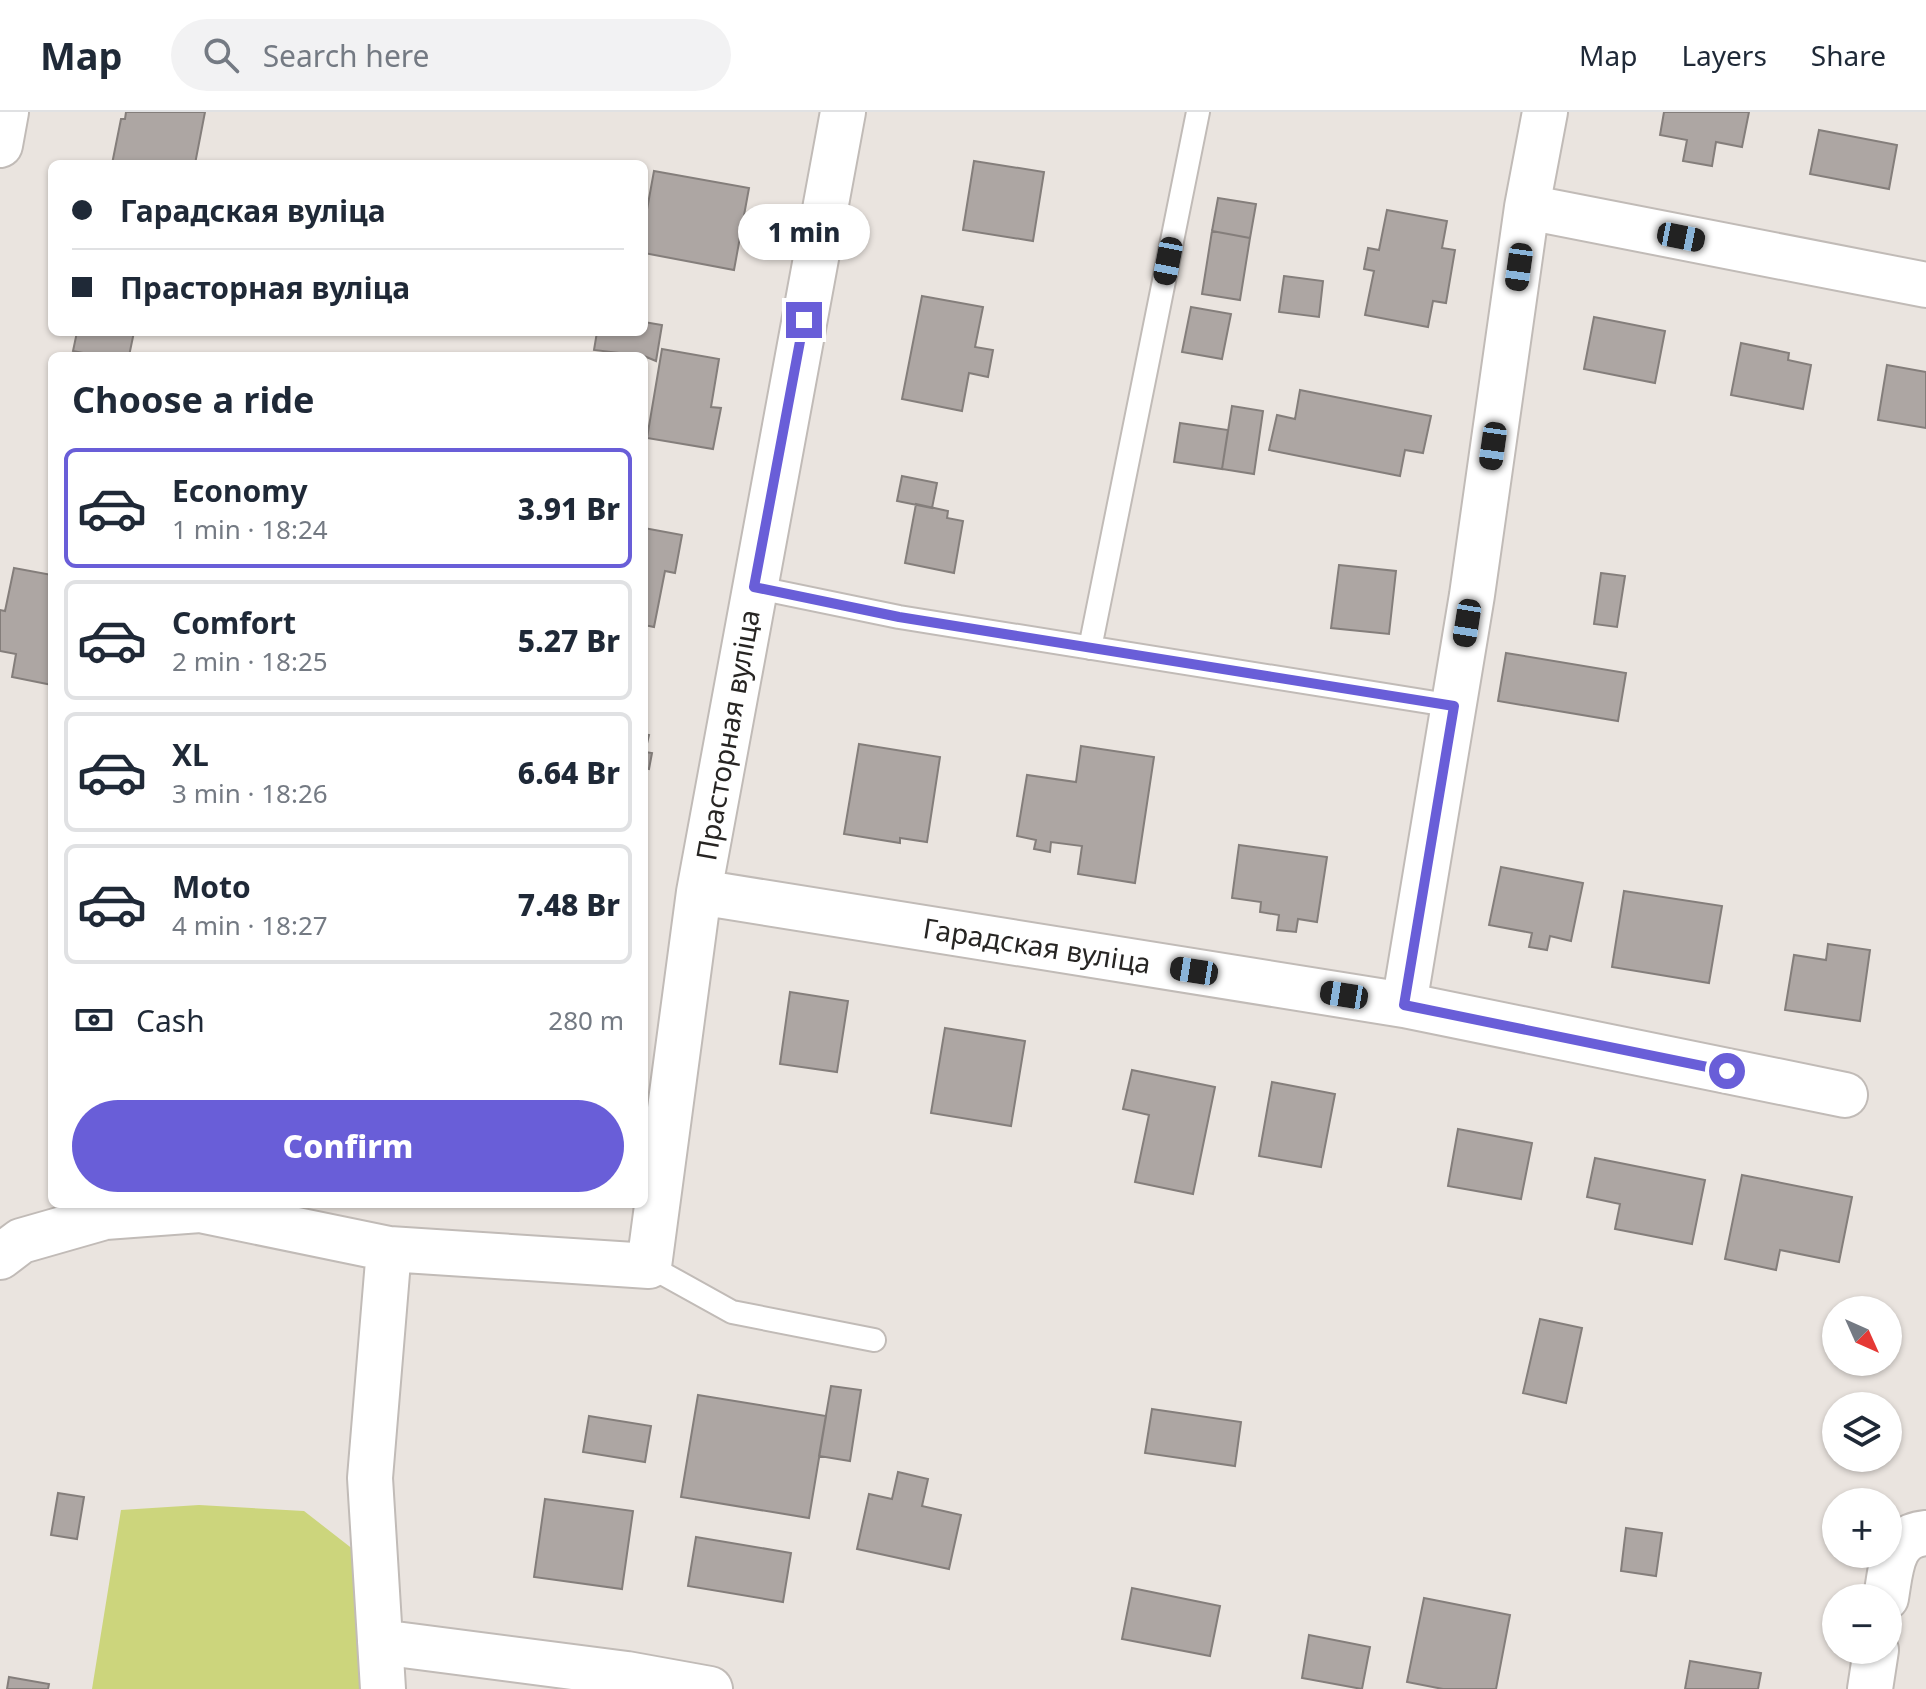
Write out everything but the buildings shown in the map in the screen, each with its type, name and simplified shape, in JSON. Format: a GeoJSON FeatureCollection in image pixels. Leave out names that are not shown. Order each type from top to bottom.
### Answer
{"type":"FeatureCollection","features":[{"type":"Feature","properties":{"kind":"street"},"geometry":{"type":"LineString","coordinates":[[0,145],[6,112]]}},
{"type":"Feature","properties":{"kind":"street","name":"Прасторная вуліца"},"geometry":{"type":"LineString","coordinates":[[649,1266],[699,892],[843,112]]}},
{"type":"Feature","properties":{"kind":"street"},"geometry":{"type":"LineString","coordinates":[[1404,1005],[1454,706],[1527,207],[1545,112]]}},
{"type":"Feature","properties":{"kind":"street"},"geometry":{"type":"LineString","coordinates":[[1527,207],[1926,285]]}},
{"type":"Feature","properties":{"kind":"street","name":"Гарадская вуліца"},"geometry":{"type":"LineString","coordinates":[[699,892],[1404,1005],[1845,1095]]}},
{"type":"Feature","properties":{"kind":"street"},"geometry":{"type":"LineString","coordinates":[[0,1257],[21,1241],[105,1217],[200,1210],[389,1249],[649,1266]]}},
{"type":"Feature","properties":{"kind":"street"},"geometry":{"type":"LineString","coordinates":[[383,1689],[370,1478],[389,1249]]}},
{"type":"Feature","properties":{"kind":"street"},"geometry":{"type":"LineString","coordinates":[[1892,1584],[1910,1542]]}},
{"type":"Feature","properties":{"kind":"street"},"geometry":{"type":"LineString","coordinates":[[380,1642],[710,1689]]}},
{"type":"Feature","properties":{"kind":"street"},"geometry":{"type":"LineString","coordinates":[[1870,1689],[1874,1664]]}},
{"type":"Feature","properties":{"kind":"lane"},"geometry":{"type":"LineString","coordinates":[[1090,648],[1198,112]]}},
{"type":"Feature","properties":{"kind":"lane"},"geometry":{"type":"LineString","coordinates":[[754,587],[899,617],[1454,706]]}},
{"type":"Feature","properties":{"kind":"lane"},"geometry":{"type":"LineString","coordinates":[[649,1266],[732,1312],[874,1340]]}},
{"type":"Feature","properties":{"kind":"green space"},"geometry":{"type":"Polygon","coordinates":[[[199,1505],[304,1511],[363,1557],[353,1584],[367,1627],[372,1689],[92,1689],[121,1510],[199,1505]]]}},
{"type":"Feature","properties":{"kind":"route"},"geometry":{"type":"LineString","coordinates":[[804,320],[754,587],[899,617],[1454,706],[1404,1005],[1727,1071]]}}]}
